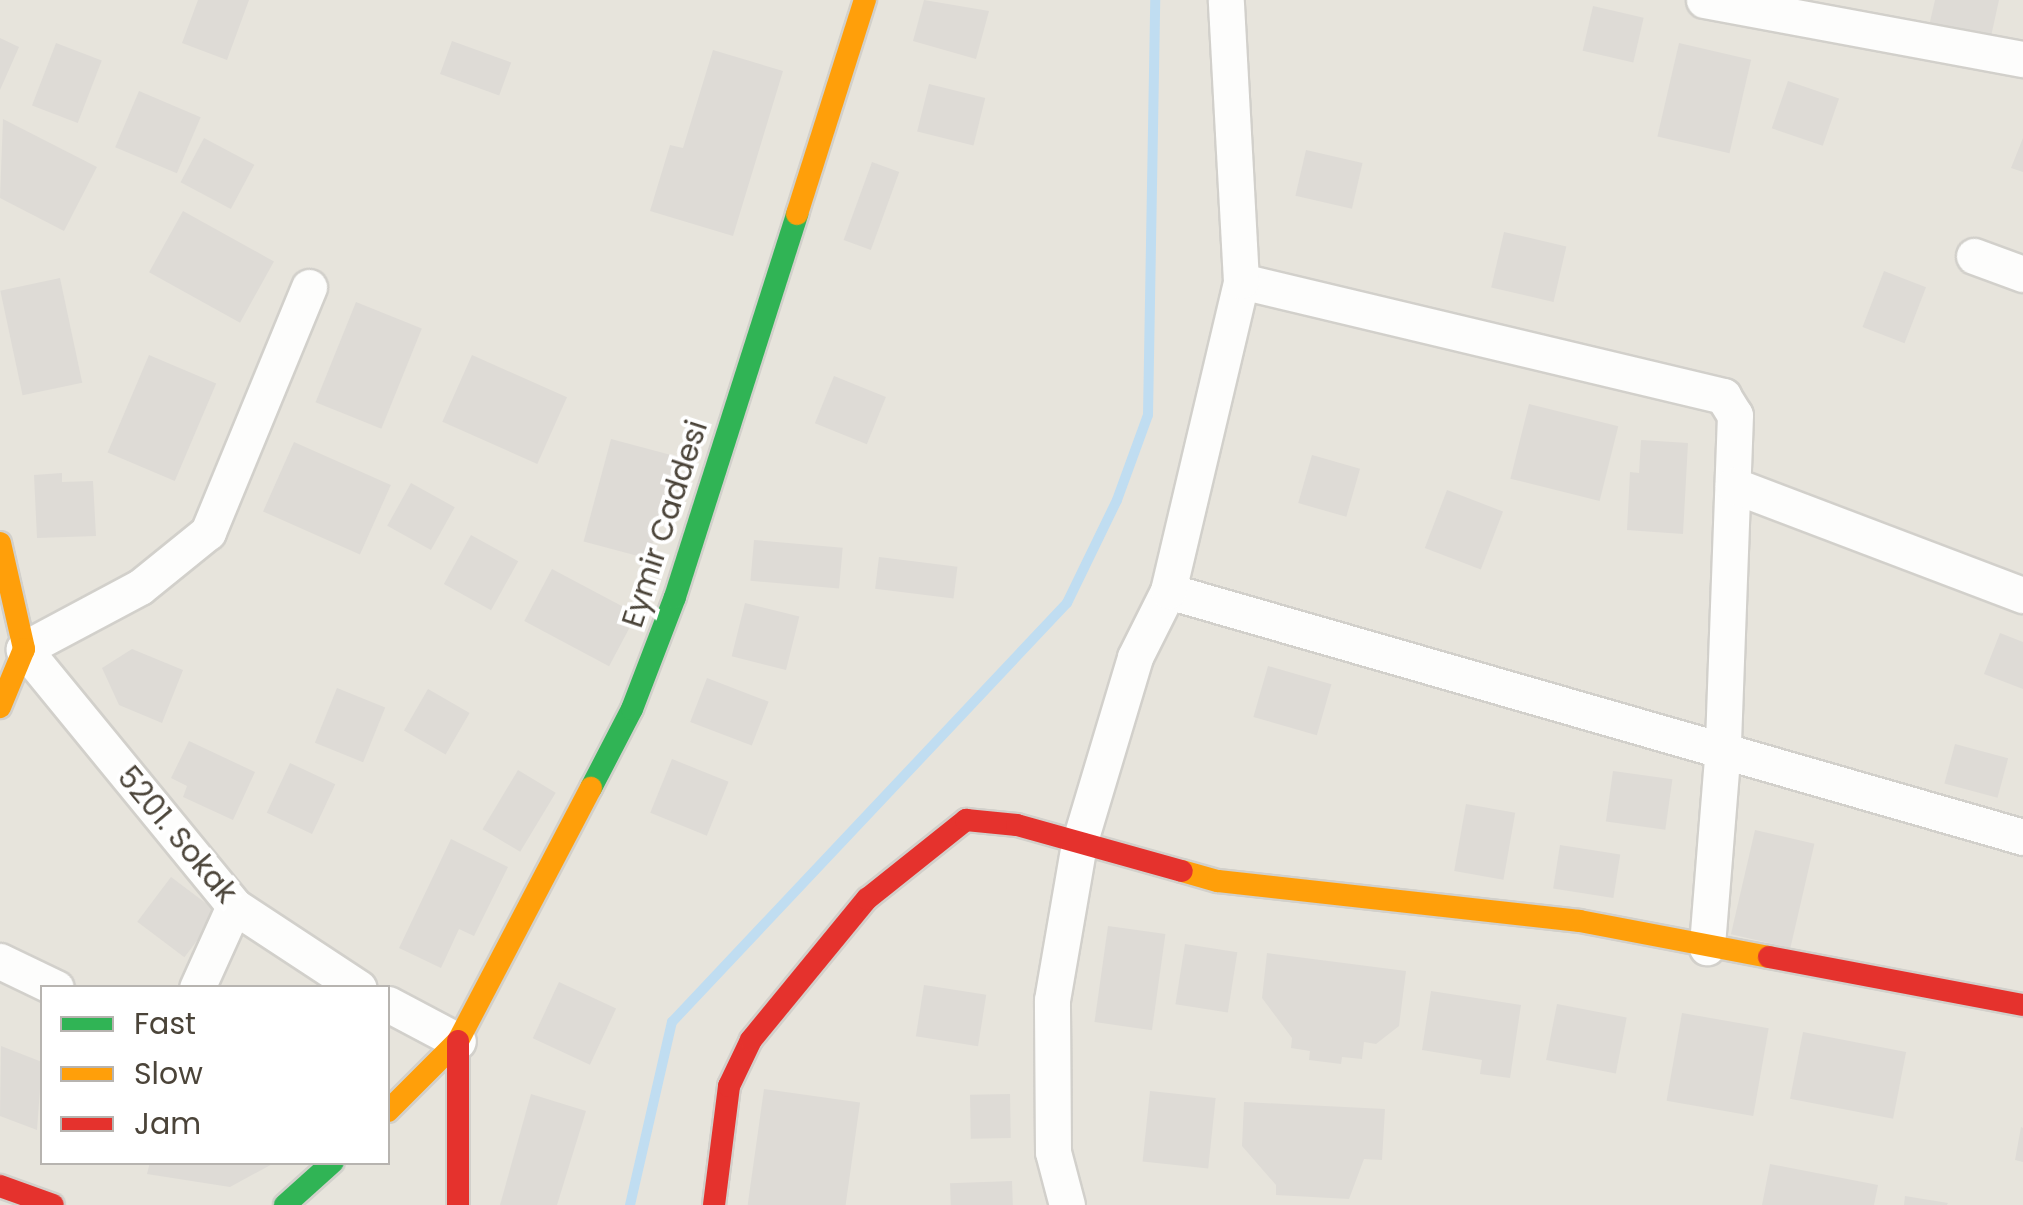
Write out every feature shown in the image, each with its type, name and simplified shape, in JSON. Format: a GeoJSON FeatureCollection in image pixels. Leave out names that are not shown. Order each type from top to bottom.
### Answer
{"type":"FeatureCollection","features":[{"type":"Feature","properties":{"kind":"main road","name":"Eymir Caddesi"},"geometry":{"type":"LineString","coordinates":[[390,1109],[458,1041],[632,709],[676,597],[865,0]]}},
{"type":"Feature","properties":{"kind":"main road"},"geometry":{"type":"LineString","coordinates":[[0,543],[12,643],[0,707]]}},
{"type":"Feature","properties":{"kind":"main road"},"geometry":{"type":"LineString","coordinates":[[714,1205],[729,1086],[751,1040],[867,899],[966,820],[1017,825],[1218,881],[1580,922],[2023,1004]]}},
{"type":"Feature","properties":{"kind":"main road","name":"Eymir Caddesi"},"geometry":{"type":"LineString","coordinates":[[458,1041],[458,1205]]}},
{"type":"Feature","properties":{"kind":"main road"},"geometry":{"type":"LineString","coordinates":[[285,1205],[330,1165]]}},
{"type":"Feature","properties":{"kind":"main road"},"geometry":{"type":"LineString","coordinates":[[0,1186],[53,1205]]}},
{"type":"Feature","properties":{"kind":"street"},"geometry":{"type":"LineString","coordinates":[[1067,1205],[1054,1152],[1052,1000],[1079,844],[1135,657],[1168,591],[1241,281],[1226,0]]}},
{"type":"Feature","properties":{"kind":"street"},"geometry":{"type":"LineString","coordinates":[[1704,0],[1889,14],[2023,59]]}},
{"type":"Feature","properties":{"kind":"street"},"geometry":{"type":"LineString","coordinates":[[1974,256],[2023,274]]}},
{"type":"Feature","properties":{"kind":"street"},"geometry":{"type":"LineString","coordinates":[[1241,281],[1722,396],[1734,414],[1723,746],[1707,946]]}},
{"type":"Feature","properties":{"kind":"street"},"geometry":{"type":"LineString","coordinates":[[12,643],[140,587],[208,532],[309,288]]}},
{"type":"Feature","properties":{"kind":"street"},"geometry":{"type":"LineString","coordinates":[[1732,485],[2023,595]]}},
{"type":"Feature","properties":{"kind":"street"},"geometry":{"type":"LineString","coordinates":[[1168,591],[1723,746],[2023,836]]}},
{"type":"Feature","properties":{"kind":"street","name":"5201. Sokak"},"geometry":{"type":"LineString","coordinates":[[12,643],[234,906],[354,985]]}},
{"type":"Feature","properties":{"kind":"street"},"geometry":{"type":"LineString","coordinates":[[199,985],[234,906]]}},
{"type":"Feature","properties":{"kind":"street"},"geometry":{"type":"LineString","coordinates":[[0,961],[50,985]]}},
{"type":"Feature","properties":{"kind":"street"},"geometry":{"type":"LineString","coordinates":[[390,1005],[458,1041]]}},
{"type":"Feature","properties":{"kind":"shaded area"},"geometry":{"type":"Polygon","coordinates":[[[0,0],[2023,0],[2023,1205],[0,1205],[0,0]]]}},
{"type":"Feature","properties":{"kind":"building"},"geometry":{"type":"Polygon","coordinates":[[[198,0],[249,0],[227,60],[182,43],[198,0]]]}},
{"type":"Feature","properties":{"kind":"building"},"geometry":{"type":"Polygon","coordinates":[[[924,0],[989,11],[976,59],[913,41],[924,0]]]}},
{"type":"Feature","properties":{"kind":"building"},"geometry":{"type":"Polygon","coordinates":[[[1935,0],[1999,0],[1990,41],[1929,26],[1935,0]]]}},
{"type":"Feature","properties":{"kind":"building"},"geometry":{"type":"Polygon","coordinates":[[[1593,6],[1644,18],[1633,63],[1583,51],[1593,6]]]}},
{"type":"Feature","properties":{"kind":"building"},"geometry":{"type":"Polygon","coordinates":[[[0,38],[19,47],[0,90],[0,38]]]}},
{"type":"Feature","properties":{"kind":"building"},"geometry":{"type":"Polygon","coordinates":[[[452,41],[511,63],[499,95],[440,74],[452,41]]]}},
{"type":"Feature","properties":{"kind":"building"},"geometry":{"type":"Polygon","coordinates":[[[56,43],[102,61],[78,123],[32,106],[56,43]]]}},
{"type":"Feature","properties":{"kind":"building"},"geometry":{"type":"Polygon","coordinates":[[[1679,43],[1751,60],[1730,153],[1657,137],[1679,43]]]}},
{"type":"Feature","properties":{"kind":"building"},"geometry":{"type":"Polygon","coordinates":[[[713,50],[783,71],[733,236],[650,211],[670,145],[683,148],[713,50]]]}},
{"type":"Feature","properties":{"kind":"building"},"geometry":{"type":"Polygon","coordinates":[[[1788,81],[1839,99],[1823,146],[1772,128],[1788,81]]]}},
{"type":"Feature","properties":{"kind":"building"},"geometry":{"type":"Polygon","coordinates":[[[929,84],[985,98],[973,146],[917,132],[929,84]]]}},
{"type":"Feature","properties":{"kind":"building"},"geometry":{"type":"Polygon","coordinates":[[[139,91],[201,117],[177,173],[115,147],[139,91]]]}},
{"type":"Feature","properties":{"kind":"building"},"geometry":{"type":"Polygon","coordinates":[[[3,119],[97,167],[64,231],[0,198],[3,119]]]}},
{"type":"Feature","properties":{"kind":"building"},"geometry":{"type":"Polygon","coordinates":[[[204,138],[254,165],[231,209],[181,182],[204,138]]]}},
{"type":"Feature","properties":{"kind":"building"},"geometry":{"type":"Polygon","coordinates":[[[2023,138],[2023,172],[2011,168],[2023,138]]]}},
{"type":"Feature","properties":{"kind":"building"},"geometry":{"type":"Polygon","coordinates":[[[1306,150],[1363,163],[1352,209],[1295,196],[1306,150]]]}},
{"type":"Feature","properties":{"kind":"building"},"geometry":{"type":"Polygon","coordinates":[[[872,162],[899,172],[871,250],[844,240],[872,162]]]}},
{"type":"Feature","properties":{"kind":"building"},"geometry":{"type":"Polygon","coordinates":[[[183,211],[274,261],[240,323],[149,272],[183,211]]]}},
{"type":"Feature","properties":{"kind":"building"},"geometry":{"type":"Polygon","coordinates":[[[1504,232],[1566,246],[1554,302],[1491,288],[1504,232]]]}},
{"type":"Feature","properties":{"kind":"building"},"geometry":{"type":"Polygon","coordinates":[[[1884,271],[1926,287],[1905,343],[1862,327],[1884,271]]]}},
{"type":"Feature","properties":{"kind":"building"},"geometry":{"type":"Polygon","coordinates":[[[60,278],[82,383],[23,395],[0,291],[60,278]]]}},
{"type":"Feature","properties":{"kind":"building"},"geometry":{"type":"Polygon","coordinates":[[[356,302],[422,329],[381,429],[316,402],[356,302]]]}},
{"type":"Feature","properties":{"kind":"building"},"geometry":{"type":"Polygon","coordinates":[[[149,355],[216,384],[175,481],[108,453],[149,355]]]}},
{"type":"Feature","properties":{"kind":"building"},"geometry":{"type":"Polygon","coordinates":[[[472,355],[567,397],[537,464],[442,422],[472,355]]]}},
{"type":"Feature","properties":{"kind":"building"},"geometry":{"type":"Polygon","coordinates":[[[834,376],[886,397],[867,444],[815,423],[834,376]]]}},
{"type":"Feature","properties":{"kind":"building"},"geometry":{"type":"Polygon","coordinates":[[[1529,404],[1618,426],[1600,501],[1510,479],[1529,404]]]}},
{"type":"Feature","properties":{"kind":"building"},"geometry":{"type":"Polygon","coordinates":[[[611,439],[676,456],[648,559],[584,541],[611,439]]]}},
{"type":"Feature","properties":{"kind":"building"},"geometry":{"type":"Polygon","coordinates":[[[1641,440],[1688,443],[1683,534],[1627,530],[1630,472],[1639,473],[1641,440]]]}},
{"type":"Feature","properties":{"kind":"building"},"geometry":{"type":"Polygon","coordinates":[[[294,442],[391,485],[360,555],[263,511],[294,442]]]}},
{"type":"Feature","properties":{"kind":"building"},"geometry":{"type":"Polygon","coordinates":[[[1312,455],[1360,469],[1346,517],[1298,503],[1312,455]]]}},
{"type":"Feature","properties":{"kind":"building"},"geometry":{"type":"Polygon","coordinates":[[[62,473],[62,482],[93,481],[96,536],[37,538],[34,475],[62,473]]]}},
{"type":"Feature","properties":{"kind":"building"},"geometry":{"type":"Polygon","coordinates":[[[411,483],[455,507],[431,550],[387,526],[411,483]]]}},
{"type":"Feature","properties":{"kind":"building"},"geometry":{"type":"Polygon","coordinates":[[[1447,490],[1503,512],[1481,569],[1425,548],[1447,490]]]}},
{"type":"Feature","properties":{"kind":"building"},"geometry":{"type":"Polygon","coordinates":[[[471,535],[518,561],[491,610],[444,584],[471,535]]]}},
{"type":"Feature","properties":{"kind":"building"},"geometry":{"type":"Polygon","coordinates":[[[754,540],[843,548],[839,589],[750,581],[754,540]]]}},
{"type":"Feature","properties":{"kind":"building"},"geometry":{"type":"Polygon","coordinates":[[[879,557],[957,567],[954,598],[875,589],[879,557]]]}},
{"type":"Feature","properties":{"kind":"building"},"geometry":{"type":"Polygon","coordinates":[[[552,569],[637,614],[609,666],[524,621],[552,569]]]}},
{"type":"Feature","properties":{"kind":"building"},"geometry":{"type":"Polygon","coordinates":[[[745,603],[799,617],[786,670],[732,656],[745,603]]]}},
{"type":"Feature","properties":{"kind":"building"},"geometry":{"type":"Polygon","coordinates":[[[2000,633],[2023,642],[2023,689],[1984,674],[2000,633]]]}},
{"type":"Feature","properties":{"kind":"building"},"geometry":{"type":"Polygon","coordinates":[[[132,649],[183,670],[162,723],[119,705],[102,668],[132,649]]]}},
{"type":"Feature","properties":{"kind":"building"},"geometry":{"type":"Polygon","coordinates":[[[1268,666],[1331,684],[1317,735],[1253,717],[1268,666]]]}},
{"type":"Feature","properties":{"kind":"building"},"geometry":{"type":"Polygon","coordinates":[[[707,678],[769,702],[752,746],[690,722],[707,678]]]}},
{"type":"Feature","properties":{"kind":"building"},"geometry":{"type":"Polygon","coordinates":[[[337,688],[385,707],[363,762],[315,743],[337,688]]]}},
{"type":"Feature","properties":{"kind":"building"},"geometry":{"type":"Polygon","coordinates":[[[428,689],[470,713],[446,755],[404,731],[428,689]]]}},
{"type":"Feature","properties":{"kind":"building"},"geometry":{"type":"Polygon","coordinates":[[[189,741],[255,772],[233,820],[183,797],[187,786],[171,778],[189,741]]]}},
{"type":"Feature","properties":{"kind":"building"},"geometry":{"type":"Polygon","coordinates":[[[1955,744],[2008,758],[1998,798],[1944,784],[1955,744]]]}},
{"type":"Feature","properties":{"kind":"building"},"geometry":{"type":"Polygon","coordinates":[[[672,759],[729,782],[707,836],[650,813],[672,759]]]}},
{"type":"Feature","properties":{"kind":"building"},"geometry":{"type":"Polygon","coordinates":[[[290,763],[335,784],[312,834],[267,813],[290,763]]]}},
{"type":"Feature","properties":{"kind":"building"},"geometry":{"type":"Polygon","coordinates":[[[518,770],[556,793],[520,852],[482,829],[518,770]]]}},
{"type":"Feature","properties":{"kind":"building"},"geometry":{"type":"Polygon","coordinates":[[[1613,771],[1672,779],[1665,830],[1606,822],[1613,771]]]}},
{"type":"Feature","properties":{"kind":"building"},"geometry":{"type":"Polygon","coordinates":[[[1466,804],[1515,813],[1503,880],[1454,871],[1466,804]]]}},
{"type":"Feature","properties":{"kind":"building"},"geometry":{"type":"Polygon","coordinates":[[[1755,830],[1814,844],[1790,948],[1731,934],[1755,830]]]}},
{"type":"Feature","properties":{"kind":"building"},"geometry":{"type":"Polygon","coordinates":[[[451,839],[508,867],[474,936],[459,929],[441,968],[399,948],[451,839]]]}},
{"type":"Feature","properties":{"kind":"building"},"geometry":{"type":"Polygon","coordinates":[[[1560,845],[1620,855],[1613,898],[1553,888],[1560,845]]]}},
{"type":"Feature","properties":{"kind":"building"},"geometry":{"type":"Polygon","coordinates":[[[171,877],[218,913],[184,957],[137,922],[171,877]]]}},
{"type":"Feature","properties":{"kind":"building"},"geometry":{"type":"Polygon","coordinates":[[[1108,926],[1165,934],[1152,1030],[1095,1022],[1108,926]]]}},
{"type":"Feature","properties":{"kind":"building"},"geometry":{"type":"Polygon","coordinates":[[[1185,944],[1237,952],[1228,1013],[1175,1004],[1185,944]]]}},
{"type":"Feature","properties":{"kind":"building"},"geometry":{"type":"Polygon","coordinates":[[[1267,953],[1406,971],[1399,1026],[1376,1044],[1364,1042],[1362,1059],[1342,1057],[1341,1064],[1309,1060],[1310,1051],[1291,1048],[1292,1038],[1262,998],[1267,953]]]}},
{"type":"Feature","properties":{"kind":"building"},"geometry":{"type":"Polygon","coordinates":[[[559,982],[616,1009],[590,1065],[533,1038],[559,982]]]}},
{"type":"Feature","properties":{"kind":"building"},"geometry":{"type":"Polygon","coordinates":[[[924,985],[986,995],[978,1046],[916,1036],[924,985]]]}},
{"type":"Feature","properties":{"kind":"building"},"geometry":{"type":"Polygon","coordinates":[[[1431,991],[1521,1005],[1510,1078],[1480,1074],[1482,1060],[1422,1050],[1431,991]]]}},
{"type":"Feature","properties":{"kind":"building"},"geometry":{"type":"Polygon","coordinates":[[[1557,1004],[1627,1018],[1616,1074],[1546,1060],[1557,1004]]]}},
{"type":"Feature","properties":{"kind":"building"},"geometry":{"type":"Polygon","coordinates":[[[1682,1013],[1769,1028],[1753,1116],[1667,1101],[1682,1013]]]}},
{"type":"Feature","properties":{"kind":"building"},"geometry":{"type":"Polygon","coordinates":[[[1803,1032],[1906,1052],[1893,1119],[1790,1099],[1803,1032]]]}},
{"type":"Feature","properties":{"kind":"building"},"geometry":{"type":"Polygon","coordinates":[[[1,1046],[40,1061],[40,1089],[37,1130],[0,1116],[1,1046]]]}},
{"type":"Feature","properties":{"kind":"building"},"geometry":{"type":"Polygon","coordinates":[[[764,1089],[860,1102],[846,1205],[748,1205],[764,1089]]]}},
{"type":"Feature","properties":{"kind":"building"},"geometry":{"type":"Polygon","coordinates":[[[1150,1091],[1216,1098],[1208,1169],[1143,1162],[1150,1091]]]}},
{"type":"Feature","properties":{"kind":"building"},"geometry":{"type":"Polygon","coordinates":[[[531,1094],[586,1111],[557,1205],[500,1205],[531,1094]]]}},
{"type":"Feature","properties":{"kind":"building"},"geometry":{"type":"Polygon","coordinates":[[[1010,1094],[1011,1138],[971,1139],[970,1095],[1010,1094]]]}},
{"type":"Feature","properties":{"kind":"building"},"geometry":{"type":"Polygon","coordinates":[[[1244,1102],[1385,1109],[1382,1160],[1364,1159],[1349,1199],[1276,1195],[1276,1185],[1242,1146],[1244,1102]]]}},
{"type":"Feature","properties":{"kind":"building"},"geometry":{"type":"Polygon","coordinates":[[[2023,1128],[2023,1162],[2015,1160],[2023,1128]]]}},
{"type":"Feature","properties":{"kind":"building"},"geometry":{"type":"Polygon","coordinates":[[[1770,1164],[1878,1185],[1874,1205],[1762,1205],[1770,1164]]]}},
{"type":"Feature","properties":{"kind":"building"},"geometry":{"type":"Polygon","coordinates":[[[149,1165],[270,1165],[230,1187],[147,1174],[149,1165]]]}},
{"type":"Feature","properties":{"kind":"building"},"geometry":{"type":"Polygon","coordinates":[[[1012,1181],[1013,1205],[951,1205],[950,1183],[1012,1181]]]}},
{"type":"Feature","properties":{"kind":"building"},"geometry":{"type":"Polygon","coordinates":[[[1905,1196],[1948,1203],[1904,1205],[1905,1196]]]}},
{"type":"Feature","properties":{"kind":"waterway"},"geometry":{"type":"LineString","coordinates":[[630,1205],[672,1022],[1067,603],[1117,500],[1148,415],[1155,0]]}},
{"type":"Feature","properties":{"kind":"traffic: fast"},"geometry":{"type":"LineString","coordinates":[[591,788],[632,709],[675,597],[797,214]]}},
{"type":"Feature","properties":{"kind":"traffic: fast"},"geometry":{"type":"LineString","coordinates":[[285,1205],[330,1165]]}},
{"type":"Feature","properties":{"kind":"traffic: slow"},"geometry":{"type":"LineString","coordinates":[[797,214],[865,0]]}},
{"type":"Feature","properties":{"kind":"traffic: slow"},"geometry":{"type":"LineString","coordinates":[[0,543],[24,649],[0,707]]}},
{"type":"Feature","properties":{"kind":"traffic: slow"},"geometry":{"type":"LineString","coordinates":[[390,1109],[458,1041],[591,788]]}},
{"type":"Feature","properties":{"kind":"traffic: slow"},"geometry":{"type":"LineString","coordinates":[[1182,871],[1218,881],[1580,921],[1769,957]]}},
{"type":"Feature","properties":{"kind":"traffic: jam"},"geometry":{"type":"LineString","coordinates":[[714,1205],[729,1086],[751,1040],[867,899],[966,820],[1017,825],[1182,871]]}},
{"type":"Feature","properties":{"kind":"traffic: jam"},"geometry":{"type":"LineString","coordinates":[[1769,957],[2023,1005]]}},
{"type":"Feature","properties":{"kind":"traffic: jam"},"geometry":{"type":"LineString","coordinates":[[458,1041],[458,1205]]}},
{"type":"Feature","properties":{"kind":"traffic: jam"},"geometry":{"type":"LineString","coordinates":[[0,1186],[53,1205]]}}]}
